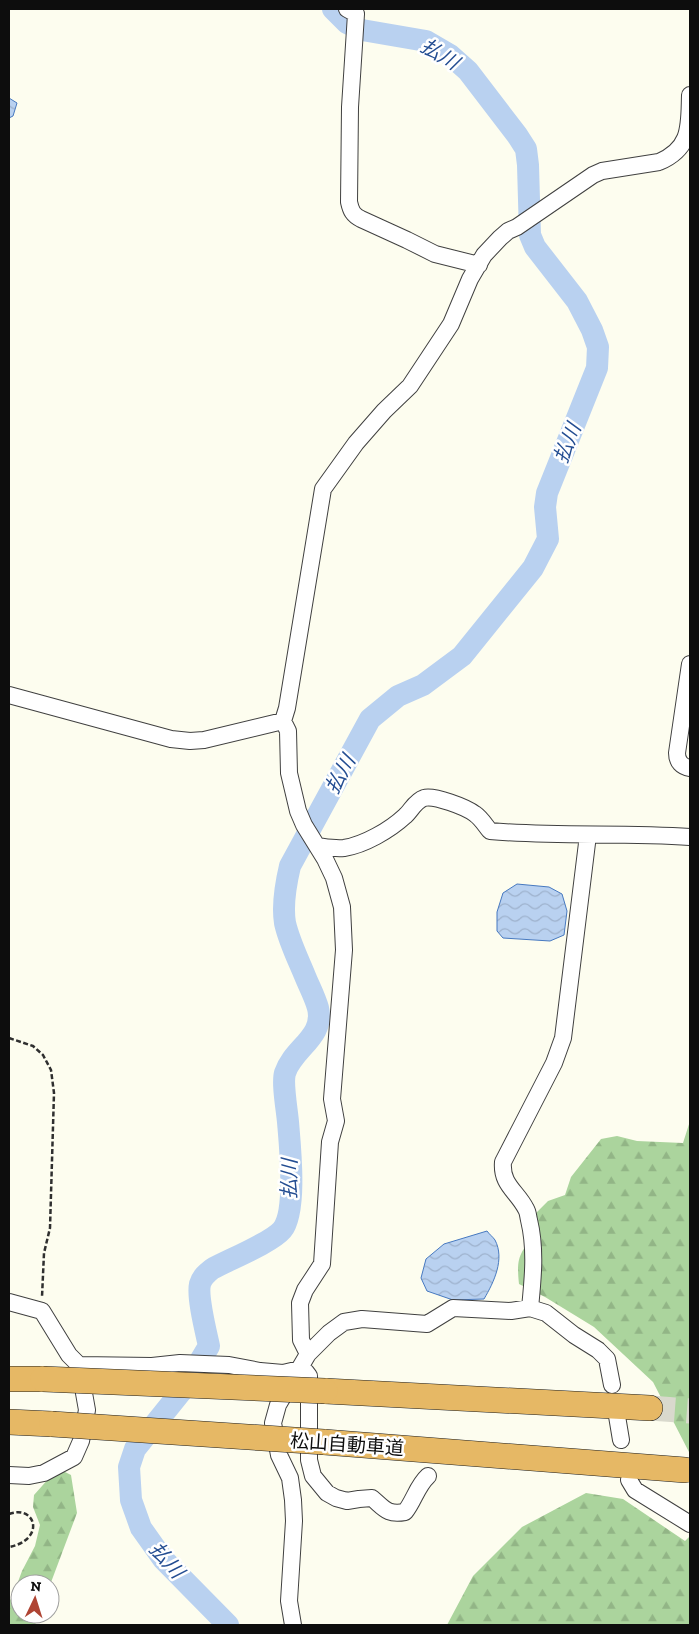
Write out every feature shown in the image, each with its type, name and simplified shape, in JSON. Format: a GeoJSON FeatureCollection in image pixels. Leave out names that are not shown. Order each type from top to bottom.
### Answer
{"type":"FeatureCollection","features":[{"type":"Feature","properties":{"kind":"highway"},"geometry":{"type":"LineString","coordinates":[[9,1378],[325,1391],[650,1408]]}},
{"type":"Feature","properties":{"kind":"highway","name":"松山自動車道"},"geometry":{"type":"LineString","coordinates":[[9,1422],[324,1442],[685,1470]]}},
{"type":"Feature","properties":{"kind":"street"},"geometry":{"type":"LineString","coordinates":[[353,11],[349,202],[351,211],[354,216],[435,254],[479,265]]}},
{"type":"Feature","properties":{"kind":"street"},"geometry":{"type":"LineString","coordinates":[[308,1354],[301,1340],[300,1303],[305,1290],[322,1264],[330,1142],[336,1121],[332,1099],[344,950],[342,907],[334,878],[298,811],[289,773],[288,731],[283,721],[287,708],[323,489],[356,443],[384,411],[410,386],[451,324],[470,279],[484,255],[500,238],[593,175],[602,171],[659,162],[687,144],[690,95]]}},
{"type":"Feature","properties":{"kind":"street"},"geometry":{"type":"LineString","coordinates":[[690,664],[677,753],[677,760],[683,766],[690,768]]}},
{"type":"Feature","properties":{"kind":"street"},"geometry":{"type":"LineString","coordinates":[[9,694],[171,739],[190,741],[204,740],[283,721]]}},
{"type":"Feature","properties":{"kind":"street"},"geometry":{"type":"LineString","coordinates":[[317,846],[343,848],[379,835],[407,815],[423,798],[432,797],[473,813],[490,831],[690,837]]}},
{"type":"Feature","properties":{"kind":"street"},"geometry":{"type":"LineString","coordinates":[[530,1308],[534,1266],[532,1231],[526,1209],[508,1185],[502,1170],[503,1162],[554,1063],[563,1038],[588,835]]}},
{"type":"Feature","properties":{"kind":"street"},"geometry":{"type":"LineString","coordinates":[[9,1302],[42,1311],[69,1355],[79,1365],[87,1410],[81,1441],[74,1457],[44,1473],[29,1476],[9,1475]]}},
{"type":"Feature","properties":{"kind":"street"},"geometry":{"type":"LineString","coordinates":[[293,1625],[289,1601],[294,1500],[290,1478],[279,1456],[273,1423],[278,1406],[308,1354],[329,1333],[344,1322],[362,1319],[427,1324],[453,1308],[511,1311],[530,1308],[546,1313],[574,1335],[598,1350],[607,1360],[612,1385]]}},
{"type":"Feature","properties":{"kind":"street"},"geometry":{"type":"LineString","coordinates":[[79,1365],[152,1366],[180,1363],[229,1366],[260,1372],[283,1373],[300,1369],[309,1376],[309,1460],[313,1476],[326,1493],[347,1501],[372,1498],[387,1512],[395,1514],[405,1512],[421,1483],[428,1476]]}},
{"type":"Feature","properties":{"kind":"street"},"geometry":{"type":"LineString","coordinates":[[617,1416],[621,1440]]}},
{"type":"Feature","properties":{"kind":"street"},"geometry":{"type":"LineString","coordinates":[[629,1480],[634,1490],[690,1524]]}},
{"type":"Feature","properties":{"kind":"path"},"geometry":{"type":"LineString","coordinates":[[9,1038],[33,1046],[43,1055],[51,1070],[54,1093],[50,1228],[44,1253],[42,1311]]}},
{"type":"Feature","properties":{"kind":"path"},"geometry":{"type":"LineString","coordinates":[[9,1514],[14,1512],[28,1516],[32,1521],[34,1529],[31,1535],[19,1546],[9,1547]]}},
{"type":"Feature","properties":{"kind":"green space"},"geometry":{"type":"Polygon","coordinates":[[[690,1121],[690,1454],[653,1382],[594,1327],[545,1297],[519,1284],[518,1267],[520,1255],[537,1232],[535,1214],[548,1201],[565,1195],[571,1177],[601,1139],[617,1136],[637,1141],[683,1143],[690,1121]]]}},
{"type":"Feature","properties":{"kind":"green space"},"geometry":{"type":"Polygon","coordinates":[[[63,1471],[71,1475],[77,1513],[54,1574],[21,1574],[35,1546],[40,1525],[33,1507],[34,1495],[50,1477],[63,1471]]]}},
{"type":"Feature","properties":{"kind":"green space"},"geometry":{"type":"Polygon","coordinates":[[[586,1493],[623,1499],[685,1541],[690,1536],[690,1625],[447,1625],[473,1576],[522,1527],[586,1493]]]}},
{"type":"Feature","properties":{"kind":"green space"},"geometry":{"type":"Polygon","coordinates":[[[9,1601],[10,1624],[35,1625],[9,1625],[9,1601]]]}},
{"type":"Feature","properties":{"kind":"water"},"geometry":{"type":"Polygon","coordinates":[[[9,98],[17,103],[13,116],[9,118],[9,98]]]}},
{"type":"Feature","properties":{"kind":"water"},"geometry":{"type":"Polygon","coordinates":[[[517,884],[549,887],[562,894],[567,911],[564,935],[550,941],[503,938],[497,931],[497,912],[503,893],[517,884]]]}},
{"type":"Feature","properties":{"kind":"water"},"geometry":{"type":"Polygon","coordinates":[[[487,1231],[498,1247],[499,1263],[495,1278],[484,1299],[453,1300],[427,1291],[421,1278],[426,1259],[444,1244],[487,1231]]]}},
{"type":"Feature","properties":{"kind":"waterway","name":"払川"},"geometry":{"type":"LineString","coordinates":[[228,1625],[163,1559],[141,1528],[131,1500],[129,1467],[135,1449],[184,1388],[209,1346],[199,1290],[202,1279],[212,1269],[269,1240],[282,1230],[287,1221],[290,1209],[291,1178],[284,1077],[289,1064],[313,1035],[319,1018],[317,1004],[291,943],[285,923],[284,902],[290,866],[370,719],[398,696],[423,685],[462,656],[533,568],[548,539],[545,507],[547,493],[597,368],[598,347],[592,330],[577,301],[535,247],[530,235],[526,149],[517,135],[468,71],[450,55],[426,41],[362,30],[347,23],[333,9]]}},
{"type":"Feature","properties":{"kind":"tunnel"},"geometry":{"type":"LineString","coordinates":[[650,1408],[690,1411]]}}]}
